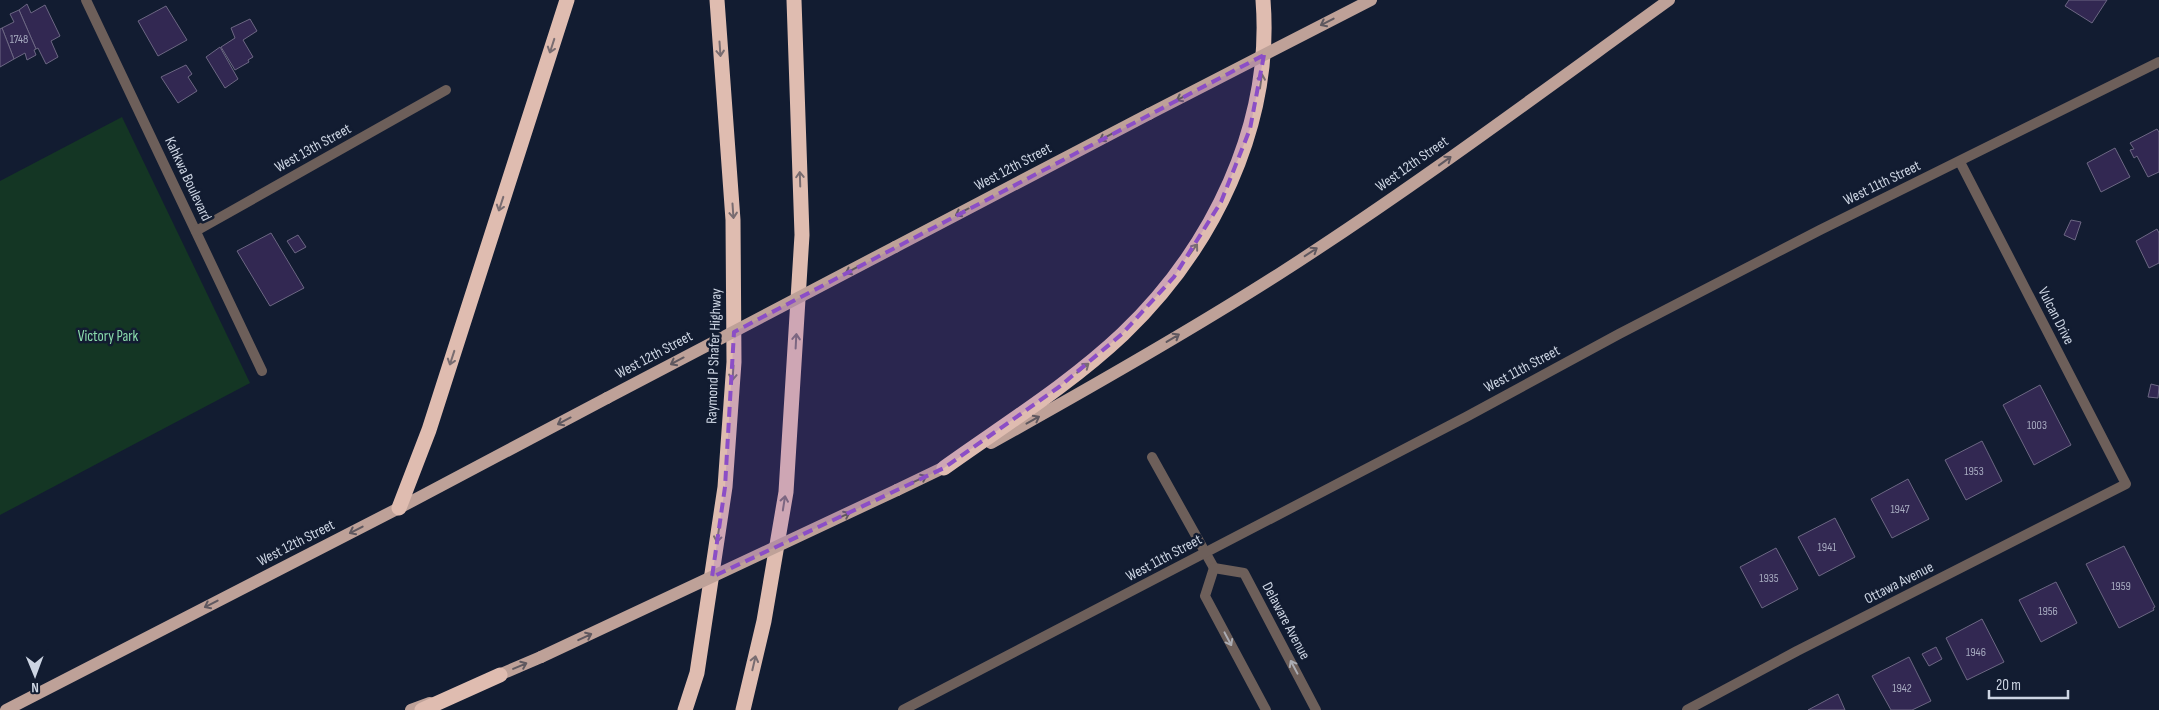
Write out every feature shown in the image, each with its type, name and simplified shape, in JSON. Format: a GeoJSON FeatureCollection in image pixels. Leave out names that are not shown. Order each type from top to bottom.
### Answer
{"type":"FeatureCollection","features":[{"type":"Feature","properties":{"kind":"highway"},"geometry":{"type":"LineString","coordinates":[[399,508],[429,430],[566,0]]}},
{"type":"Feature","properties":{"kind":"highway","name":"Raymond P Shafer Highway"},"geometry":{"type":"LineString","coordinates":[[685,710],[697,673],[725,487],[734,362],[733,220],[717,0]]}},
{"type":"Feature","properties":{"kind":"highway"},"geometry":{"type":"LineString","coordinates":[[743,710],[764,621],[787,482],[802,235],[794,0]]}},
{"type":"Feature","properties":{"kind":"highway"},"geometry":{"type":"LineString","coordinates":[[944,468],[1059,387],[1122,334],[1149,307],[1199,241],[1238,165],[1250,129],[1259,91],[1264,54],[1263,0]]}},
{"type":"Feature","properties":{"kind":"highway"},"geometry":{"type":"LineString","coordinates":[[422,710],[500,674]]}},
{"type":"Feature","properties":{"kind":"main road","name":"West 12th Street"},"geometry":{"type":"LineString","coordinates":[[6,710],[399,508],[1149,114],[1371,0]]}},
{"type":"Feature","properties":{"kind":"main road","name":"West 12th Street"},"geometry":{"type":"LineString","coordinates":[[411,710],[541,657],[944,468],[1112,376],[1278,274],[1436,168],[1669,0]]}},
{"type":"Feature","properties":{"kind":"street","name":"Kahkwa Boulevard"},"geometry":{"type":"LineString","coordinates":[[86,0],[262,371]]}},
{"type":"Feature","properties":{"kind":"street","name":"West 11th Street"},"geometry":{"type":"LineString","coordinates":[[903,710],[1466,417],[1619,334],[2159,62]]}},
{"type":"Feature","properties":{"kind":"street","name":"West 13th Street"},"geometry":{"type":"LineString","coordinates":[[196,231],[446,90]]}},
{"type":"Feature","properties":{"kind":"street","name":"Vulcan Drive"},"geometry":{"type":"LineString","coordinates":[[1960,162],[2126,484]]}},
{"type":"Feature","properties":{"kind":"street"},"geometry":{"type":"LineString","coordinates":[[1152,458],[1214,568],[1205,596],[1266,710]]}},
{"type":"Feature","properties":{"kind":"street","name":"Ottawa Avenue"},"geometry":{"type":"LineString","coordinates":[[1687,710],[1796,652],[2126,484]]}},
{"type":"Feature","properties":{"kind":"street","name":"Delaware Avenue"},"geometry":{"type":"LineString","coordinates":[[1214,568],[1244,573],[1316,710]]}},
{"type":"Feature","properties":{"kind":"highlighted area"},"geometry":{"type":"Polygon","coordinates":[[[1264,55],[1250,129],[1221,202],[1174,277],[1122,334],[1059,387],[944,468],[712,577],[725,487],[734,332],[1264,55]]]}},
{"type":"Feature","properties":{"kind":"green space","name":"Victory Park"},"geometry":{"type":"Polygon","coordinates":[[[122,117],[250,383],[0,515],[0,181],[122,117]]]}},
{"type":"Feature","properties":{"kind":"building"},"geometry":{"type":"Polygon","coordinates":[[[2069,0],[2107,0],[2092,23],[2065,6],[2069,0]]]}},
{"type":"Feature","properties":{"kind":"building"},"geometry":{"type":"Polygon","coordinates":[[[27,4],[31,13],[45,5],[60,36],[51,41],[58,57],[46,64],[38,48],[36,49],[19,10],[27,4]]]}},
{"type":"Feature","properties":{"kind":"building"},"geometry":{"type":"Polygon","coordinates":[[[166,6],[187,40],[158,56],[138,21],[166,6]]]}},
{"type":"Feature","properties":{"kind":"building"},"geometry":{"type":"Polygon","coordinates":[[[19,10],[36,49],[34,50],[36,55],[27,60],[25,53],[14,59],[2,28],[14,22],[10,14],[19,10]]]}},
{"type":"Feature","properties":{"kind":"building"},"geometry":{"type":"Polygon","coordinates":[[[250,19],[257,31],[243,40],[253,57],[248,60],[249,62],[235,70],[221,47],[235,38],[231,28],[250,19]]]}},
{"type":"Feature","properties":{"kind":"building"},"geometry":{"type":"Polygon","coordinates":[[[2,28],[14,59],[0,67],[0,29],[2,28]]]}},
{"type":"Feature","properties":{"kind":"building"},"geometry":{"type":"Polygon","coordinates":[[[220,47],[238,79],[225,88],[206,57],[220,47]]]}},
{"type":"Feature","properties":{"kind":"building"},"geometry":{"type":"Polygon","coordinates":[[[186,65],[192,74],[188,77],[197,91],[178,103],[161,77],[186,65]]]}},
{"type":"Feature","properties":{"kind":"building"},"geometry":{"type":"Polygon","coordinates":[[[2157,129],[2159,132],[2159,172],[2148,177],[2137,156],[2134,158],[2130,150],[2134,149],[2130,143],[2157,129]]]}},
{"type":"Feature","properties":{"kind":"building"},"geometry":{"type":"Polygon","coordinates":[[[2115,148],[2130,177],[2101,192],[2087,163],[2115,148]]]}},
{"type":"Feature","properties":{"kind":"building"},"geometry":{"type":"Polygon","coordinates":[[[2071,220],[2081,222],[2075,240],[2064,235],[2071,220]]]}},
{"type":"Feature","properties":{"kind":"building"},"geometry":{"type":"Polygon","coordinates":[[[2157,229],[2159,233],[2159,263],[2149,268],[2136,241],[2157,229]]]}},
{"type":"Feature","properties":{"kind":"building"},"geometry":{"type":"Polygon","coordinates":[[[271,233],[304,288],[270,306],[237,251],[271,233]]]}},
{"type":"Feature","properties":{"kind":"building"},"geometry":{"type":"Polygon","coordinates":[[[298,235],[306,247],[295,253],[287,241],[298,235]]]}},
{"type":"Feature","properties":{"kind":"building"},"geometry":{"type":"Polygon","coordinates":[[[2151,384],[2159,386],[2158,398],[2148,397],[2151,384]]]}},
{"type":"Feature","properties":{"kind":"building"},"geometry":{"type":"Polygon","coordinates":[[[2040,385],[2071,445],[2034,465],[2003,405],[2040,385]]]}},
{"type":"Feature","properties":{"kind":"building"},"geometry":{"type":"Polygon","coordinates":[[[1982,441],[2002,481],[1966,500],[1945,460],[1982,441]]]}},
{"type":"Feature","properties":{"kind":"building"},"geometry":{"type":"Polygon","coordinates":[[[1908,479],[1929,519],[1892,538],[1871,499],[1908,479]]]}},
{"type":"Feature","properties":{"kind":"building"},"geometry":{"type":"Polygon","coordinates":[[[1835,518],[1855,557],[1819,576],[1798,537],[1835,518]]]}},
{"type":"Feature","properties":{"kind":"building"},"geometry":{"type":"Polygon","coordinates":[[[2124,546],[2155,607],[2153,608],[2154,610],[2119,628],[2086,564],[2124,546]]]}},
{"type":"Feature","properties":{"kind":"building"},"geometry":{"type":"Polygon","coordinates":[[[1776,548],[1798,589],[1762,608],[1740,567],[1776,548]]]}},
{"type":"Feature","properties":{"kind":"building"},"geometry":{"type":"Polygon","coordinates":[[[2056,582],[2077,623],[2041,642],[2019,600],[2056,582]]]}},
{"type":"Feature","properties":{"kind":"building"},"geometry":{"type":"Polygon","coordinates":[[[1982,619],[2004,662],[1967,680],[1946,638],[1982,619]]]}},
{"type":"Feature","properties":{"kind":"building"},"geometry":{"type":"Polygon","coordinates":[[[1936,647],[1942,659],[1929,666],[1922,654],[1936,647]]]}},
{"type":"Feature","properties":{"kind":"building"},"geometry":{"type":"Polygon","coordinates":[[[1909,657],[1931,701],[1912,710],[1891,710],[1872,676],[1909,657]]]}},
{"type":"Feature","properties":{"kind":"building"},"geometry":{"type":"Polygon","coordinates":[[[1838,694],[1845,710],[1808,710],[1838,694]]]}}]}
